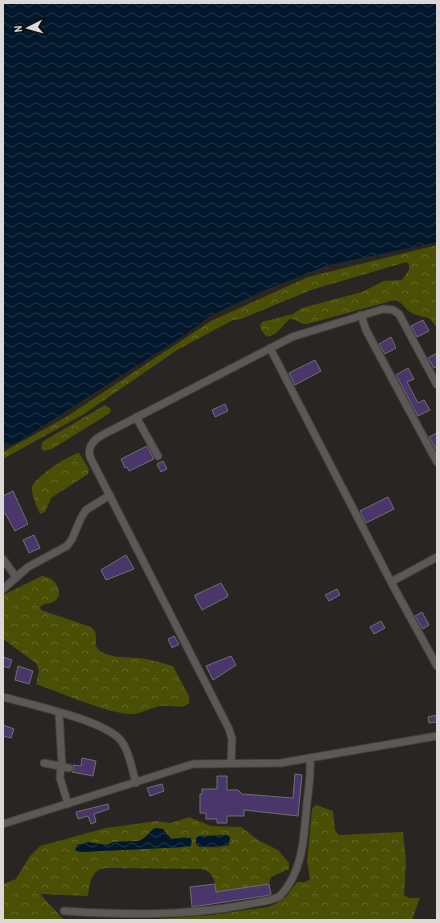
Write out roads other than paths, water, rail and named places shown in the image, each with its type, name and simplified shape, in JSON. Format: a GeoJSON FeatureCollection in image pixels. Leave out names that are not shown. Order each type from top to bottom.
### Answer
{"type":"FeatureCollection","features":[{"type":"Feature","properties":{"kind":"lane"},"geometry":{"type":"LineString","coordinates":[[231,763],[232,741],[229,728],[90,457],[90,446],[97,438],[270,348],[300,334],[383,309],[393,310],[397,313],[437,385]]}},
{"type":"Feature","properties":{"kind":"lane"},"geometry":{"type":"LineString","coordinates":[[361,315],[366,330],[437,462]]}},
{"type":"Feature","properties":{"kind":"lane"},"geometry":{"type":"LineString","coordinates":[[270,348],[391,582],[434,654],[437,666]]}},
{"type":"Feature","properties":{"kind":"lane"},"geometry":{"type":"LineString","coordinates":[[136,417],[158,456]]}},
{"type":"Feature","properties":{"kind":"lane"},"geometry":{"type":"LineString","coordinates":[[3,589],[28,567],[67,546],[86,510],[110,495]]}},
{"type":"Feature","properties":{"kind":"lane"},"geometry":{"type":"LineString","coordinates":[[391,582],[437,557]]}},
{"type":"Feature","properties":{"kind":"lane"},"geometry":{"type":"LineString","coordinates":[[3,559],[16,577]]}},
{"type":"Feature","properties":{"kind":"lane"},"geometry":{"type":"LineString","coordinates":[[3,697],[60,713],[101,727],[117,736],[126,749],[136,782]]}},
{"type":"Feature","properties":{"kind":"lane"},"geometry":{"type":"LineString","coordinates":[[60,713],[64,767],[60,778],[68,804]]}},
{"type":"Feature","properties":{"kind":"lane"},"geometry":{"type":"LineString","coordinates":[[3,824],[193,764],[273,764],[437,736]]}},
{"type":"Feature","properties":{"kind":"lane"},"geometry":{"type":"LineString","coordinates":[[64,911],[118,915],[195,912],[220,909],[278,897],[284,891],[292,878],[302,854],[310,774],[310,758]]}},
{"type":"Feature","properties":{"kind":"lane"},"geometry":{"type":"LineString","coordinates":[[44,764],[64,767]]}},
{"type":"Feature","properties":{"kind":"water"},"geometry":{"type":"Polygon","coordinates":[[[3,3],[437,3],[437,242],[328,265],[258,293],[210,316],[183,336],[21,440],[13,444],[3,445],[3,3]]]}},
{"type":"Feature","properties":{"kind":"water"},"geometry":{"type":"Polygon","coordinates":[[[153,829],[163,829],[171,839],[191,838],[191,846],[80,852],[75,850],[77,845],[88,842],[107,845],[113,842],[139,841],[153,829]]]}},
{"type":"Feature","properties":{"kind":"water"},"geometry":{"type":"Polygon","coordinates":[[[227,835],[230,837],[229,845],[200,847],[196,844],[196,839],[199,836],[227,835]]]}}]}
